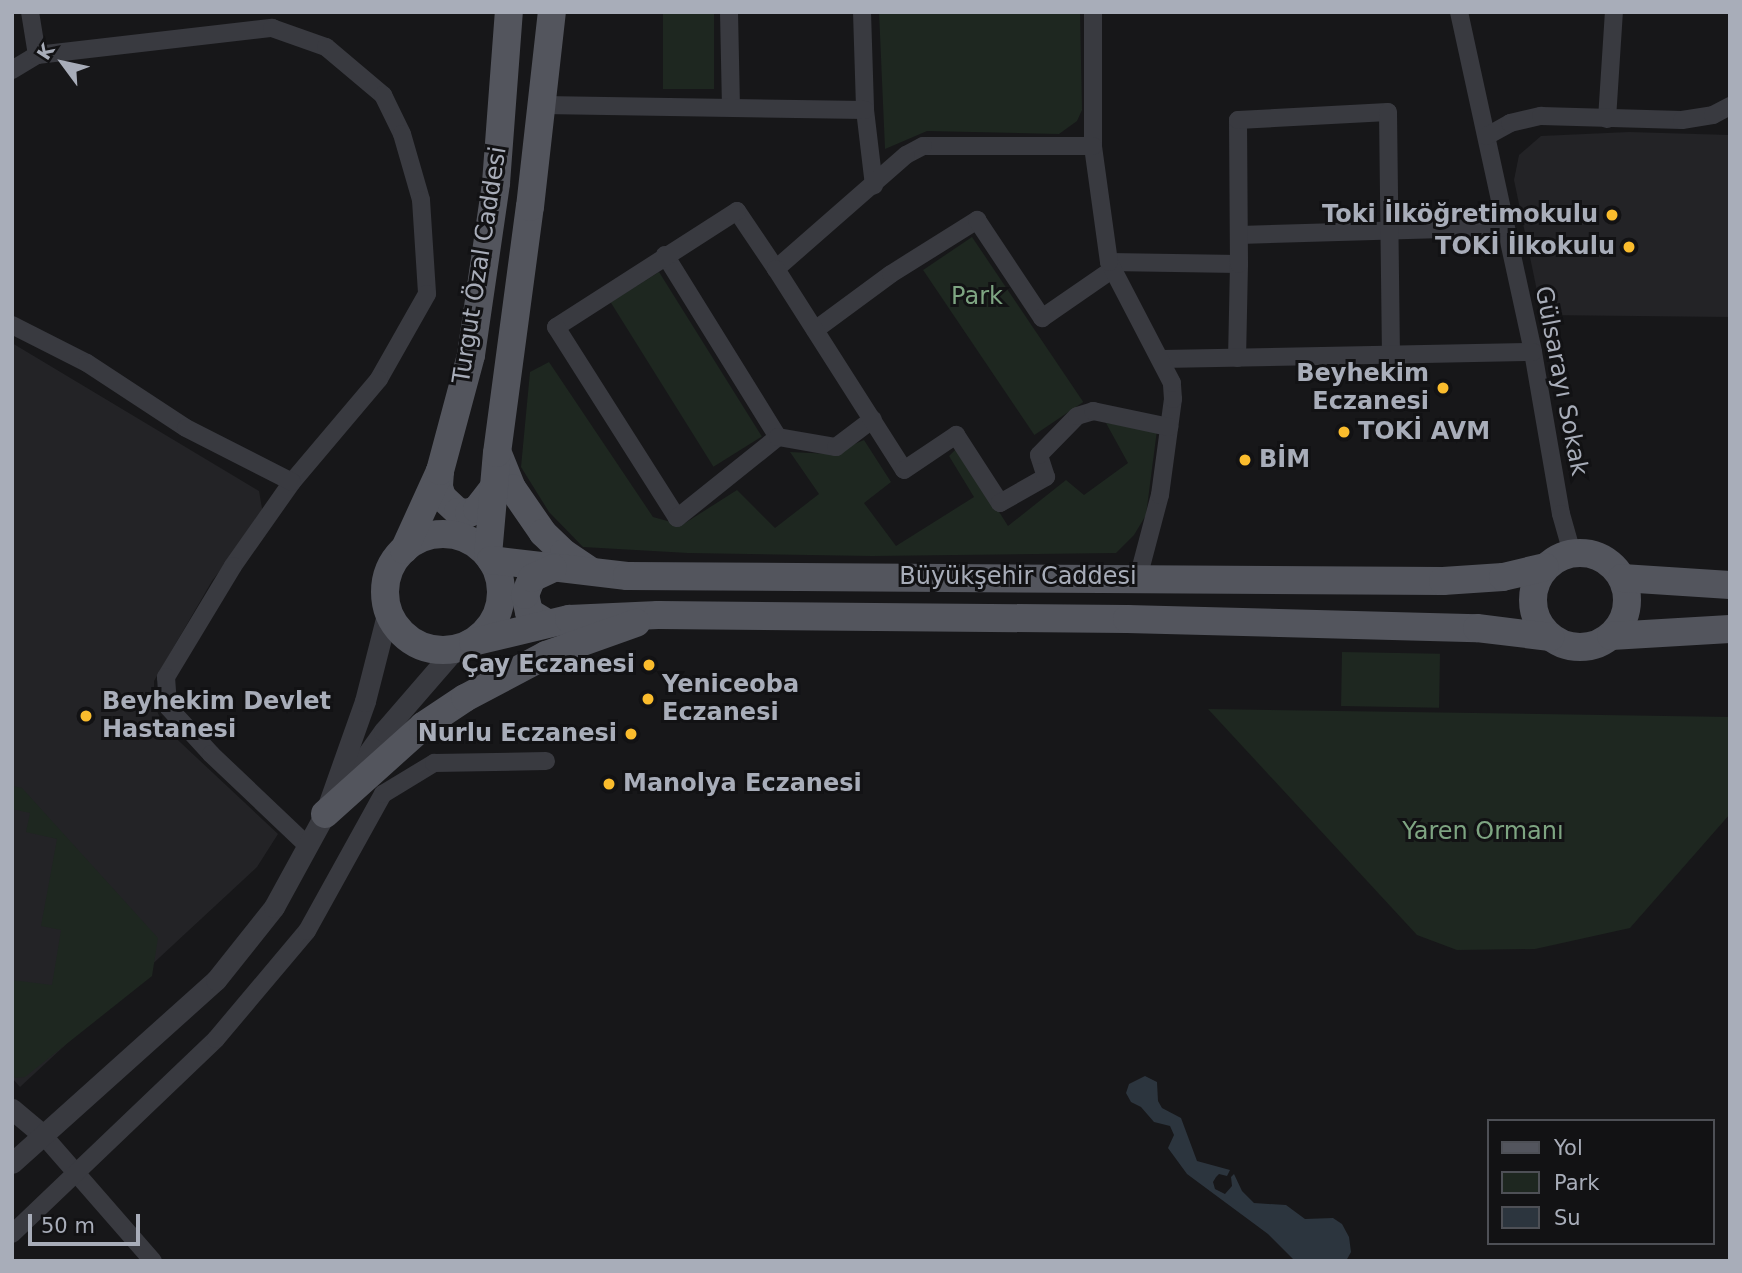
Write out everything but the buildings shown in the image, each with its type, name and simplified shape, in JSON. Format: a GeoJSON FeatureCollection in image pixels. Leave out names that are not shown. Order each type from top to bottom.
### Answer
{"type":"FeatureCollection","features":[{"type":"Feature","properties":{"kind":"main road","name":"Turgut Özal Caddesi"},"geometry":{"type":"LineString","coordinates":[[404,550],[440,471],[471,355],[496,183],[509,12]]}},
{"type":"Feature","properties":{"kind":"main road","name":"Turgut Özal Caddesi"},"geometry":{"type":"LineString","coordinates":[[490,557],[497,453],[543,105],[552,12]]}},
{"type":"Feature","properties":{"kind":"main road"},"geometry":{"type":"LineString","coordinates":[[497,453],[512,488],[543,533],[564,554],[595,572]]}},
{"type":"Feature","properties":{"kind":"main road"},"geometry":{"type":"LineString","coordinates":[[440,471],[439,487],[442,497],[458,512],[469,513],[477,509],[494,487]]}},
{"type":"Feature","properties":{"kind":"main road"},"geometry":{"type":"LineString","coordinates":[[447,534],[465,538],[490,557],[500,582],[501,602],[494,621],[464,646],[436,650],[410,640],[397,627],[388,611],[385,592],[388,573],[404,550],[428,536],[447,534]]}},
{"type":"Feature","properties":{"kind":"main road"},"geometry":{"type":"LineString","coordinates":[[1572,553],[1601,557],[1622,578],[1627,608],[1621,623],[1611,636],[1597,644],[1581,647],[1565,645],[1550,637],[1539,625],[1533,610],[1532,594],[1545,567],[1572,553]]}},
{"type":"Feature","properties":{"kind":"main road","name":"Büyükşehir Caddesi"},"geometry":{"type":"LineString","coordinates":[[490,557],[553,568],[627,576],[1443,581],[1503,577],[1545,567]]}},
{"type":"Feature","properties":{"kind":"main road"},"geometry":{"type":"LineString","coordinates":[[547,623],[529,612],[524,595],[532,578],[553,568]]}},
{"type":"Feature","properties":{"kind":"main road"},"geometry":{"type":"LineString","coordinates":[[1622,578],[1730,585]]}},
{"type":"Feature","properties":{"kind":"main road"},"geometry":{"type":"LineString","coordinates":[[325,814],[423,726],[465,698],[546,655],[659,615]]}},
{"type":"Feature","properties":{"kind":"main road","name":"Büyükşehir Caddesi"},"geometry":{"type":"LineString","coordinates":[[464,646],[547,623],[610,616],[659,615],[1126,619],[1478,628],[1550,637]]}},
{"type":"Feature","properties":{"kind":"main road"},"geometry":{"type":"LineString","coordinates":[[1611,636],[1730,629]]}},
{"type":"Feature","properties":{"kind":"street"},"geometry":{"type":"LineString","coordinates":[[30,12],[37,55]]}},
{"type":"Feature","properties":{"kind":"street"},"geometry":{"type":"LineString","coordinates":[[729,12],[731,107]]}},
{"type":"Feature","properties":{"kind":"street"},"geometry":{"type":"LineString","coordinates":[[862,12],[865,110],[874,185]]}},
{"type":"Feature","properties":{"kind":"street"},"geometry":{"type":"LineString","coordinates":[[1093,12],[1093,146],[1111,265],[1162,359],[1172,383],[1160,495],[1138,578]]}},
{"type":"Feature","properties":{"kind":"street","name":"Gülsarayı Sokak"},"geometry":{"type":"LineString","coordinates":[[1459,12],[1533,352],[1561,514],[1572,553]]}},
{"type":"Feature","properties":{"kind":"street"},"geometry":{"type":"LineString","coordinates":[[1607,118],[1614,12]]}},
{"type":"Feature","properties":{"kind":"street"},"geometry":{"type":"LineString","coordinates":[[12,70],[37,55],[272,28],[326,47],[383,95],[402,134],[421,200],[427,294],[379,379],[292,482],[226,577],[166,677],[168,707],[211,754],[309,847]]}},
{"type":"Feature","properties":{"kind":"street"},"geometry":{"type":"LineString","coordinates":[[543,105],[865,110]]}},
{"type":"Feature","properties":{"kind":"street"},"geometry":{"type":"LineString","coordinates":[[1487,136],[1510,123],[1541,116],[1682,120],[1713,114],[1730,106]]}},
{"type":"Feature","properties":{"kind":"street"},"geometry":{"type":"LineString","coordinates":[[1237,358],[1238,120],[1388,113],[1391,355]]}},
{"type":"Feature","properties":{"kind":"street"},"geometry":{"type":"LineString","coordinates":[[776,270],[906,155],[923,146],[1093,146]]}},
{"type":"Feature","properties":{"kind":"street"},"geometry":{"type":"LineString","coordinates":[[778,437],[677,518],[556,327],[737,211],[904,470],[956,435],[1000,503],[1046,477],[1039,455],[1077,416],[1093,411],[1169,428]]}},
{"type":"Feature","properties":{"kind":"street"},"geometry":{"type":"LineString","coordinates":[[815,330],[891,274],[977,220],[1042,318],[1111,265],[1239,264]]}},
{"type":"Feature","properties":{"kind":"street"},"geometry":{"type":"LineString","coordinates":[[1238,235],[1504,227]]}},
{"type":"Feature","properties":{"kind":"street"},"geometry":{"type":"LineString","coordinates":[[665,255],[778,437],[836,447],[873,419]]}},
{"type":"Feature","properties":{"kind":"street"},"geometry":{"type":"LineString","coordinates":[[12,325],[87,363],[186,428],[292,482]]}},
{"type":"Feature","properties":{"kind":"street"},"geometry":{"type":"LineString","coordinates":[[1162,359],[1533,352]]}},
{"type":"Feature","properties":{"kind":"street"},"geometry":{"type":"LineString","coordinates":[[12,1163],[216,980],[274,907],[325,814],[365,701],[388,611]]}},
{"type":"Feature","properties":{"kind":"street"},"geometry":{"type":"LineString","coordinates":[[325,814],[384,731],[464,646]]}},
{"type":"Feature","properties":{"kind":"street"},"geometry":{"type":"LineString","coordinates":[[12,1234],[78,1175],[216,1039],[307,931],[383,794],[434,763],[546,761]]}},
{"type":"Feature","properties":{"kind":"street"},"geometry":{"type":"LineString","coordinates":[[12,1109],[43,1135],[153,1261]]}},
{"type":"Feature","properties":{"kind":"shaded area","name":"TOKİ İlkokulu"},"geometry":{"type":"Polygon","coordinates":[[[1629,132],[1730,135],[1730,317],[1542,315],[1514,180],[1519,155],[1541,136],[1629,132]]]}},
{"type":"Feature","properties":{"kind":"shaded area","name":"Beyhekim Devlet Hastanesi"},"geometry":{"type":"Polygon","coordinates":[[[12,343],[259,491],[263,514],[212,581],[154,681],[154,704],[164,727],[278,834],[257,867],[20,1087],[12,1078],[12,343]]]}},
{"type":"Feature","properties":{"kind":"green space"},"geometry":{"type":"Polygon","coordinates":[[[663,12],[714,12],[714,89],[663,89],[663,12]]]}},
{"type":"Feature","properties":{"kind":"green space"},"geometry":{"type":"Polygon","coordinates":[[[879,12],[1080,12],[1082,110],[1077,121],[1059,134],[927,131],[885,149],[879,12]]]}},
{"type":"Feature","properties":{"kind":"green space","name":"Park"},"geometry":{"type":"Polygon","coordinates":[[[972,237],[1083,402],[1034,435],[923,270],[972,237]]]}},
{"type":"Feature","properties":{"kind":"green space"},"geometry":{"type":"Polygon","coordinates":[[[659,272],[762,437],[713,467],[611,302],[659,272]]]}},
{"type":"Feature","properties":{"kind":"green space"},"geometry":{"type":"Polygon","coordinates":[[[549,362],[653,517],[682,525],[737,490],[775,528],[819,494],[790,452],[831,454],[864,440],[891,482],[864,503],[896,546],[974,497],[949,456],[958,447],[1008,526],[1066,480],[1084,495],[1128,463],[1106,423],[1157,430],[1146,515],[1134,535],[1116,553],[872,556],[688,553],[583,547],[549,512],[521,467],[530,372],[549,362]]]}},
{"type":"Feature","properties":{"kind":"green space"},"geometry":{"type":"Polygon","coordinates":[[[1342,652],[1440,654],[1439,708],[1341,706],[1342,652]]]}},
{"type":"Feature","properties":{"kind":"green space","name":"Yaren Ormanı"},"geometry":{"type":"Polygon","coordinates":[[[1208,709],[1730,717],[1730,814],[1630,928],[1535,949],[1457,950],[1417,935],[1208,709]]]}},
{"type":"Feature","properties":{"kind":"green space"},"geometry":{"type":"Polygon","coordinates":[[[12,786],[22,788],[158,938],[152,976],[25,1077],[15,1078],[12,1074],[12,980],[52,985],[61,930],[41,926],[57,839],[26,832],[30,813],[12,809],[12,786]]]}},
{"type":"Feature","properties":{"kind":"water"},"geometry":{"type":"Polygon","coordinates":[[[1145,1076],[1157,1082],[1158,1101],[1162,1108],[1181,1118],[1197,1161],[1230,1170],[1227,1176],[1219,1174],[1216,1177],[1213,1182],[1215,1189],[1225,1194],[1232,1186],[1231,1177],[1234,1174],[1242,1191],[1254,1203],[1286,1205],[1305,1219],[1333,1218],[1342,1224],[1349,1237],[1351,1252],[1346,1261],[1295,1261],[1268,1234],[1187,1174],[1168,1148],[1174,1135],[1170,1126],[1154,1122],[1141,1107],[1131,1102],[1126,1093],[1129,1084],[1145,1076]]]}},
{"type":"Feature","properties":{"kind":"place","name":"Toki İlköğretimokulu"},"geometry":{"type":"Point","coordinates":[1612,215]}},
{"type":"Feature","properties":{"kind":"place","name":"TOKİ İlkokulu"},"geometry":{"type":"Point","coordinates":[1629,247]}},
{"type":"Feature","properties":{"kind":"place","name":"Beyhekim Eczanesi"},"geometry":{"type":"Point","coordinates":[1443,388]}},
{"type":"Feature","properties":{"kind":"place","name":"TOKİ AVM"},"geometry":{"type":"Point","coordinates":[1344,432]}},
{"type":"Feature","properties":{"kind":"place","name":"BİM"},"geometry":{"type":"Point","coordinates":[1245,460]}},
{"type":"Feature","properties":{"kind":"place","name":"Çay Eczanesi"},"geometry":{"type":"Point","coordinates":[649,665]}},
{"type":"Feature","properties":{"kind":"place","name":"Yeniceoba Eczanesi"},"geometry":{"type":"Point","coordinates":[648,699]}},
{"type":"Feature","properties":{"kind":"place","name":"Beyhekim Devlet Hastanesi"},"geometry":{"type":"Point","coordinates":[86,716]}},
{"type":"Feature","properties":{"kind":"place","name":"Nurlu Eczanesi"},"geometry":{"type":"Point","coordinates":[631,734]}},
{"type":"Feature","properties":{"kind":"place","name":"Manolya Eczanesi"},"geometry":{"type":"Point","coordinates":[609,784]}}]}
